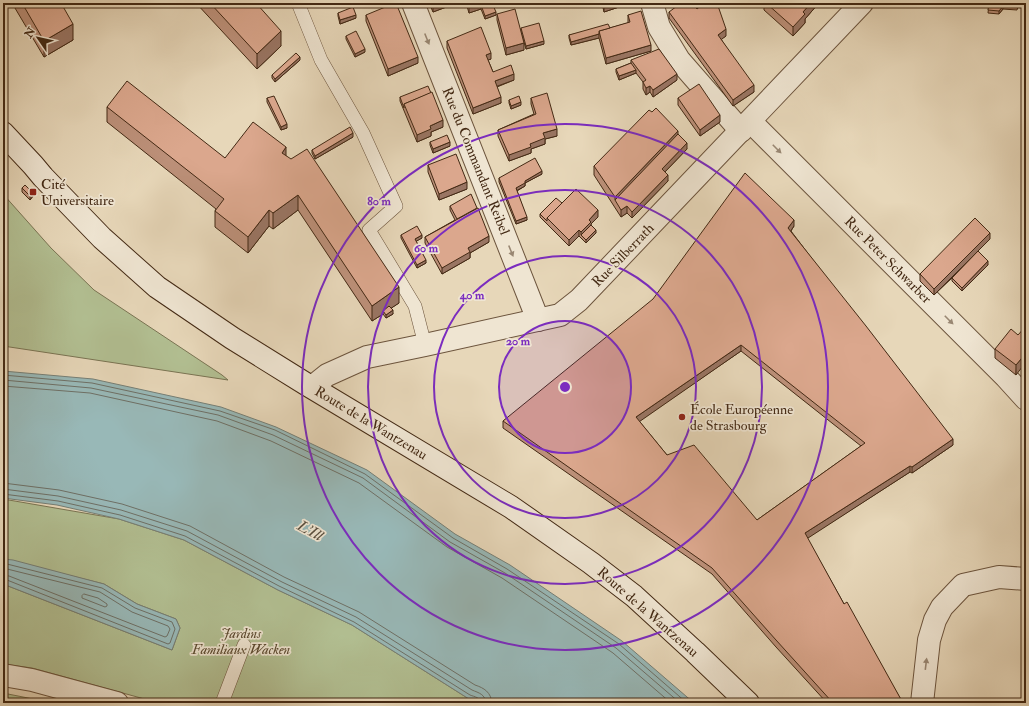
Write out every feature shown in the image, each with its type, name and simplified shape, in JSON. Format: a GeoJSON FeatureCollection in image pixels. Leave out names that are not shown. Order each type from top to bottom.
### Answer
{"type":"FeatureCollection","features":[{"type":"Feature","properties":{"kind":"street","name":"Rue du Commandant Reibel"},"geometry":{"type":"LineString","coordinates":[[413,3],[538,320]]}},
{"type":"Feature","properties":{"kind":"street","name":"Rue Peter Schwarber"},"geometry":{"type":"LineString","coordinates":[[652,3],[658,27],[679,60],[745,126],[1000,371],[1026,400]]}},
{"type":"Feature","properties":{"kind":"street","name":"Rue Silberrath"},"geometry":{"type":"LineString","coordinates":[[312,387],[327,375],[368,357],[560,315],[579,300],[862,3]]}},
{"type":"Feature","properties":{"kind":"street","name":"Route de la Wantzenau"},"geometry":{"type":"LineString","coordinates":[[3,134],[102,238],[157,287],[232,338],[511,507],[634,596],[748,703]]}},
{"type":"Feature","properties":{"kind":"street"},"geometry":{"type":"LineString","coordinates":[[922,703],[929,640],[935,620],[942,607],[963,584],[999,577],[1026,579]]}},
{"type":"Feature","properties":{"kind":"street"},"geometry":{"type":"LineString","coordinates":[[3,675],[32,680],[116,703]]}},
{"type":"Feature","properties":{"kind":"lane"},"geometry":{"type":"LineString","coordinates":[[298,3],[321,60],[363,133],[396,206],[369,230],[415,306],[425,345]]}},
{"type":"Feature","properties":{"kind":"lane"},"geometry":{"type":"LineString","coordinates":[[222,703],[244,645]]}},
{"type":"Feature","properties":{"kind":"green space"},"geometry":{"type":"Polygon","coordinates":[[[3,194],[51,248],[94,290],[228,380],[3,346],[3,194]]]}},
{"type":"Feature","properties":{"kind":"green space","name":"Jardins Familiaux Wacken"},"geometry":{"type":"Polygon","coordinates":[[[3,499],[119,519],[184,540],[278,590],[352,625],[469,699],[482,703],[159,703],[32,668],[3,664],[3,584],[172,650],[180,628],[176,619],[137,604],[104,584],[3,559],[3,499]]]}},
{"type":"Feature","properties":{"kind":"green space"},"geometry":{"type":"Polygon","coordinates":[[[3,693],[53,703],[3,703],[3,693]]]}},
{"type":"Feature","properties":{"kind":"water","name":"L'Ill"},"geometry":{"type":"Polygon","coordinates":[[[3,371],[93,379],[221,407],[276,427],[367,470],[455,534],[510,565],[622,641],[694,703],[482,703],[469,699],[352,625],[278,590],[184,540],[119,519],[57,505],[3,498],[3,371]]]}},
{"type":"Feature","properties":{"kind":"water"},"geometry":{"type":"Polygon","coordinates":[[[3,559],[13,560],[104,584],[137,604],[176,619],[180,628],[172,650],[3,584],[3,559]]]}},
{"type":"Feature","properties":{"kind":"building"},"geometry":{"type":"Polygon","coordinates":[[[22,3],[61,3],[73,24],[44,41],[22,3]]]}},
{"type":"Feature","properties":{"kind":"building"},"geometry":{"type":"Polygon","coordinates":[[[210,3],[256,3],[281,31],[257,54],[210,3]]]}},
{"type":"Feature","properties":{"kind":"building"},"geometry":{"type":"Polygon","coordinates":[[[395,3],[418,57],[388,69],[366,15],[395,3]]]}},
{"type":"Feature","properties":{"kind":"building"},"geometry":{"type":"Polygon","coordinates":[[[432,3],[440,3],[433,6],[432,3]]]}},
{"type":"Feature","properties":{"kind":"building"},"geometry":{"type":"Polygon","coordinates":[[[468,3],[480,3],[469,7],[468,3]]]}},
{"type":"Feature","properties":{"kind":"building"},"geometry":{"type":"Polygon","coordinates":[[[492,3],[496,12],[485,16],[481,5],[492,3]]]}},
{"type":"Feature","properties":{"kind":"building"},"geometry":{"type":"Polygon","coordinates":[[[604,3],[612,3],[604,6],[604,3]]]}},
{"type":"Feature","properties":{"kind":"building"},"geometry":{"type":"Polygon","coordinates":[[[681,3],[692,3],[697,9],[704,3],[717,3],[726,29],[718,35],[754,85],[733,100],[669,12],[681,3]]]}},
{"type":"Feature","properties":{"kind":"building"},"geometry":{"type":"Polygon","coordinates":[[[766,3],[811,3],[803,12],[805,14],[793,27],[766,3]]]}},
{"type":"Feature","properties":{"kind":"building"},"geometry":{"type":"Polygon","coordinates":[[[989,3],[1018,3],[1017,7],[1003,6],[999,11],[988,10],[989,3]]]}},
{"type":"Feature","properties":{"kind":"building"},"geometry":{"type":"Polygon","coordinates":[[[353,7],[356,15],[340,20],[338,13],[353,7]]]}},
{"type":"Feature","properties":{"kind":"building"},"geometry":{"type":"Polygon","coordinates":[[[515,9],[524,43],[506,48],[497,14],[515,9]]]}},
{"type":"Feature","properties":{"kind":"building"},"geometry":{"type":"Polygon","coordinates":[[[641,11],[651,45],[606,58],[599,31],[630,22],[628,15],[641,11]]]}},
{"type":"Feature","properties":{"kind":"building"},"geometry":{"type":"Polygon","coordinates":[[[539,23],[544,41],[526,46],[521,28],[539,23]]]}},
{"type":"Feature","properties":{"kind":"building"},"geometry":{"type":"Polygon","coordinates":[[[608,24],[610,28],[599,31],[599,34],[571,42],[569,35],[608,24]]]}},
{"type":"Feature","properties":{"kind":"building"},"geometry":{"type":"Polygon","coordinates":[[[481,27],[491,53],[486,55],[493,72],[511,65],[514,74],[495,81],[501,97],[473,108],[447,41],[481,27]]]}},
{"type":"Feature","properties":{"kind":"building"},"geometry":{"type":"Polygon","coordinates":[[[356,31],[365,49],[355,54],[346,36],[356,31]]]}},
{"type":"Feature","properties":{"kind":"building"},"geometry":{"type":"Polygon","coordinates":[[[659,49],[677,74],[653,90],[650,86],[646,88],[643,82],[646,80],[631,60],[659,49]]]}},
{"type":"Feature","properties":{"kind":"building"},"geometry":{"type":"Polygon","coordinates":[[[296,53],[300,57],[275,79],[272,75],[296,53]]]}},
{"type":"Feature","properties":{"kind":"building"},"geometry":{"type":"Polygon","coordinates":[[[631,63],[636,70],[619,76],[616,69],[631,63]]]}},
{"type":"Feature","properties":{"kind":"building"},"geometry":{"type":"Polygon","coordinates":[[[127,81],[225,158],[253,122],[286,147],[282,153],[291,159],[307,149],[399,287],[372,306],[298,195],[273,213],[269,210],[248,237],[215,211],[224,199],[107,107],[127,81]]]}},
{"type":"Feature","properties":{"kind":"building"},"geometry":{"type":"Polygon","coordinates":[[[699,84],[720,115],[700,130],[678,98],[699,84]]]}},
{"type":"Feature","properties":{"kind":"building"},"geometry":{"type":"Polygon","coordinates":[[[428,86],[431,93],[404,104],[404,108],[400,97],[428,86]]]}},
{"type":"Feature","properties":{"kind":"building"},"geometry":{"type":"Polygon","coordinates":[[[432,92],[443,120],[430,126],[431,129],[417,135],[404,104],[432,92]]]}},
{"type":"Feature","properties":{"kind":"building"},"geometry":{"type":"Polygon","coordinates":[[[547,93],[557,129],[543,133],[545,138],[530,144],[531,147],[509,155],[498,130],[536,114],[531,98],[547,93]]]}},
{"type":"Feature","properties":{"kind":"building"},"geometry":{"type":"Polygon","coordinates":[[[274,96],[287,124],[281,127],[267,98],[274,96]]]}},
{"type":"Feature","properties":{"kind":"building"},"geometry":{"type":"Polygon","coordinates":[[[519,96],[521,102],[511,106],[509,100],[519,96]]]}},
{"type":"Feature","properties":{"kind":"building"},"geometry":{"type":"Polygon","coordinates":[[[656,108],[678,131],[615,197],[594,166],[649,110],[652,112],[656,108]]]}},
{"type":"Feature","properties":{"kind":"building"},"geometry":{"type":"Polygon","coordinates":[[[350,127],[353,133],[315,156],[312,150],[350,127]]]}},
{"type":"Feature","properties":{"kind":"building"},"geometry":{"type":"Polygon","coordinates":[[[678,134],[687,143],[662,169],[668,175],[632,212],[627,206],[621,210],[615,200],[678,134]]]}},
{"type":"Feature","properties":{"kind":"building"},"geometry":{"type":"Polygon","coordinates":[[[447,135],[450,142],[433,149],[430,142],[447,135]]]}},
{"type":"Feature","properties":{"kind":"building"},"geometry":{"type":"Polygon","coordinates":[[[456,154],[467,182],[439,194],[428,165],[456,154]]]}},
{"type":"Feature","properties":{"kind":"building"},"geometry":{"type":"Polygon","coordinates":[[[535,158],[542,171],[516,188],[527,217],[516,221],[499,178],[535,158]]]}},
{"type":"Feature","properties":{"kind":"building"},"geometry":{"type":"Polygon","coordinates":[[[745,173],[794,220],[788,228],[953,439],[912,467],[910,466],[805,533],[844,604],[847,602],[903,703],[833,703],[712,568],[503,421],[653,299],[745,173]],[[741,345],[636,417],[667,455],[694,445],[757,520],[865,443],[741,345]]]}},
{"type":"Feature","properties":{"kind":"building"},"geometry":{"type":"Polygon","coordinates":[[[25,185],[33,193],[30,196],[22,188],[25,185]]]}},
{"type":"Feature","properties":{"kind":"building"},"geometry":{"type":"Polygon","coordinates":[[[576,189],[598,210],[589,220],[591,222],[581,232],[579,230],[569,240],[547,218],[576,189]]]}},
{"type":"Feature","properties":{"kind":"building"},"geometry":{"type":"Polygon","coordinates":[[[471,194],[477,208],[457,219],[450,206],[471,194]]]}},
{"type":"Feature","properties":{"kind":"building"},"geometry":{"type":"Polygon","coordinates":[[[556,198],[562,203],[547,218],[547,221],[540,214],[556,198]]]}},
{"type":"Feature","properties":{"kind":"building"},"geometry":{"type":"Polygon","coordinates":[[[478,208],[489,236],[468,248],[470,252],[442,268],[425,237],[478,208]]]}},
{"type":"Feature","properties":{"kind":"building"},"geometry":{"type":"Polygon","coordinates":[[[975,218],[990,233],[934,289],[920,274],[975,218]]]}},
{"type":"Feature","properties":{"kind":"building"},"geometry":{"type":"Polygon","coordinates":[[[591,225],[596,230],[586,240],[581,235],[591,225]]]}},
{"type":"Feature","properties":{"kind":"building"},"geometry":{"type":"Polygon","coordinates":[[[417,226],[422,235],[415,239],[426,260],[417,265],[401,235],[417,226]]]}},
{"type":"Feature","properties":{"kind":"building"},"geometry":{"type":"Polygon","coordinates":[[[978,251],[988,261],[962,288],[952,278],[978,251]]]}},
{"type":"Feature","properties":{"kind":"building"},"geometry":{"type":"Polygon","coordinates":[[[389,306],[393,310],[386,315],[383,311],[389,306]]]}},
{"type":"Feature","properties":{"kind":"building"},"geometry":{"type":"Polygon","coordinates":[[[1026,310],[1026,317],[1023,314],[1026,310]]]}},
{"type":"Feature","properties":{"kind":"building"},"geometry":{"type":"Polygon","coordinates":[[[1026,326],[1026,353],[1016,365],[995,349],[1011,329],[1018,335],[1026,326]]]}},
{"type":"Feature","properties":{"kind":"place","name":"Cité Universitaire"},"geometry":{"type":"Point","coordinates":[33,192]}},
{"type":"Feature","properties":{"kind":"place","name":"École Européenne de Strasbourg"},"geometry":{"type":"Point","coordinates":[682,417]}}]}
